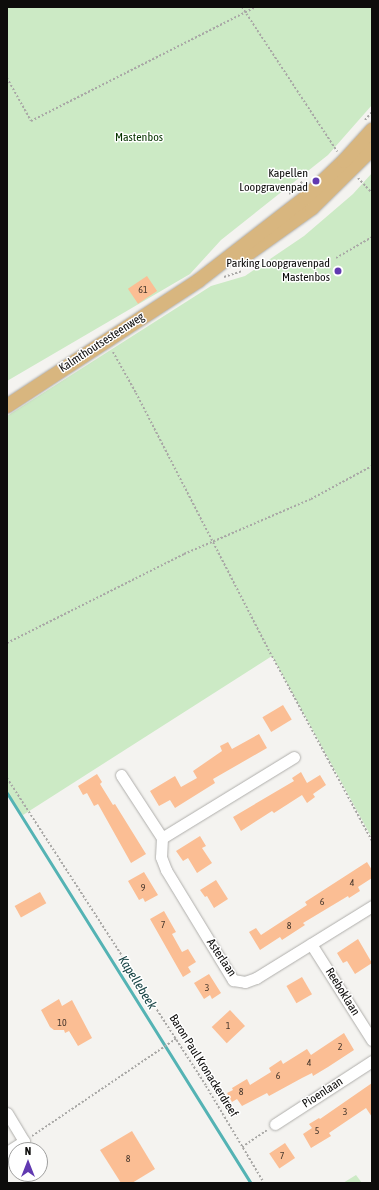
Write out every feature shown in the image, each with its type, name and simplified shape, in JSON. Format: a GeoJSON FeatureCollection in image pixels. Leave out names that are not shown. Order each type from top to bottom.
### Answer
{"type":"FeatureCollection","features":[{"type":"Feature","properties":{"kind":"main road","name":"Kalmthoutsesteenweg"},"geometry":{"type":"LineString","coordinates":[[7,406],[198,281],[240,259],[278,234],[312,208],[367,126]]}},
{"type":"Feature","properties":{"kind":"main road","name":"Kalmthoutsesteenweg"},"geometry":{"type":"LineString","coordinates":[[344,161],[372,149]]}},
{"type":"Feature","properties":{"kind":"street"},"geometry":{"type":"LineString","coordinates":[[121,775],[162,838],[294,757]]}},
{"type":"Feature","properties":{"kind":"street","name":"Asterlaan"},"geometry":{"type":"LineString","coordinates":[[162,838],[162,857],[166,870],[232,980],[245,982],[256,978],[372,906]]}},
{"type":"Feature","properties":{"kind":"street","name":"Reeboklaan"},"geometry":{"type":"LineString","coordinates":[[311,944],[372,1040]]}},
{"type":"Feature","properties":{"kind":"street","name":"Pioenlaan"},"geometry":{"type":"LineString","coordinates":[[275,1124],[372,1061]]}},
{"type":"Feature","properties":{"kind":"street"},"geometry":{"type":"LineString","coordinates":[[7,1113],[24,1141],[7,1152]]}},
{"type":"Feature","properties":{"kind":"path"},"geometry":{"type":"LineString","coordinates":[[242,7],[344,161],[372,193]]}},
{"type":"Feature","properties":{"kind":"path"},"geometry":{"type":"LineString","coordinates":[[7,78],[31,121],[256,7]]}},
{"type":"Feature","properties":{"kind":"path"},"geometry":{"type":"LineString","coordinates":[[367,126],[372,112]]}},
{"type":"Feature","properties":{"kind":"path"},"geometry":{"type":"LineString","coordinates":[[342,145],[344,161]]}},
{"type":"Feature","properties":{"kind":"path"},"geometry":{"type":"LineString","coordinates":[[331,156],[344,161]]}},
{"type":"Feature","properties":{"kind":"path"},"geometry":{"type":"LineString","coordinates":[[286,196],[303,181]]}},
{"type":"Feature","properties":{"kind":"path"},"geometry":{"type":"LineString","coordinates":[[336,258],[372,237]]}},
{"type":"Feature","properties":{"kind":"path"},"geometry":{"type":"LineString","coordinates":[[106,340],[136,393],[272,656],[372,840]]}},
{"type":"Feature","properties":{"kind":"path"},"geometry":{"type":"LineString","coordinates":[[7,643],[212,542],[311,499],[372,466]]}},
{"type":"Feature","properties":{"kind":"path","name":"Baron Paul Kronackerdreef"},"geometry":{"type":"LineString","coordinates":[[7,778],[206,1086],[264,1183]]}},
{"type":"Feature","properties":{"kind":"path"},"geometry":{"type":"LineString","coordinates":[[24,1141],[176,1039]]}},
{"type":"Feature","properties":{"kind":"path"},"geometry":{"type":"LineString","coordinates":[[242,1147],[275,1124]]}},
{"type":"Feature","properties":{"kind":"green space","name":"Mastenbos"},"geometry":{"type":"Polygon","coordinates":[[[7,7],[372,7],[372,105],[328,155],[221,240],[190,274],[7,381],[7,7]]]}},
{"type":"Feature","properties":{"kind":"green space"},"geometry":{"type":"Polygon","coordinates":[[[372,173],[372,838],[272,656],[23,815],[7,795],[7,416],[211,286],[245,276],[304,236],[353,194],[372,173]]]}},
{"type":"Feature","properties":{"kind":"green space"},"geometry":{"type":"Polygon","coordinates":[[[356,1175],[362,1183],[343,1183],[356,1175]]]}},
{"type":"Feature","properties":{"kind":"building"},"geometry":{"type":"Polygon","coordinates":[[[147,276],[157,291],[138,304],[128,289],[147,276]]]}},
{"type":"Feature","properties":{"kind":"building"},"geometry":{"type":"Polygon","coordinates":[[[283,705],[292,720],[271,732],[262,717],[283,705]]]}},
{"type":"Feature","properties":{"kind":"building"},"geometry":{"type":"Polygon","coordinates":[[[259,734],[267,748],[213,779],[215,783],[175,808],[170,800],[159,806],[150,791],[175,776],[181,787],[197,778],[193,771],[222,751],[220,746],[228,742],[232,749],[259,734]]]}},
{"type":"Feature","properties":{"kind":"building"},"geometry":{"type":"Polygon","coordinates":[[[301,772],[307,783],[320,775],[326,785],[313,794],[315,797],[307,803],[302,795],[274,813],[272,811],[241,831],[233,817],[294,781],[292,778],[301,772]]]}},
{"type":"Feature","properties":{"kind":"building"},"geometry":{"type":"Polygon","coordinates":[[[97,774],[102,782],[100,784],[113,805],[115,804],[146,854],[131,863],[98,804],[94,806],[87,793],[83,795],[78,786],[97,774]]]}},
{"type":"Feature","properties":{"kind":"building"},"geometry":{"type":"Polygon","coordinates":[[[200,836],[206,846],[202,848],[212,863],[197,873],[188,858],[183,861],[176,851],[200,836]]]}},
{"type":"Feature","properties":{"kind":"building"},"geometry":{"type":"Polygon","coordinates":[[[367,862],[372,870],[372,878],[358,887],[360,891],[349,898],[348,896],[303,923],[305,925],[282,940],[280,937],[260,950],[249,932],[256,928],[261,935],[307,905],[305,902],[367,862]]]}},
{"type":"Feature","properties":{"kind":"building"},"geometry":{"type":"Polygon","coordinates":[[[144,872],[158,895],[145,902],[143,898],[139,900],[128,881],[144,872]]]}},
{"type":"Feature","properties":{"kind":"building"},"geometry":{"type":"Polygon","coordinates":[[[216,880],[228,899],[214,908],[207,896],[205,897],[200,890],[216,880]]]}},
{"type":"Feature","properties":{"kind":"building"},"geometry":{"type":"Polygon","coordinates":[[[40,892],[46,903],[21,917],[15,906],[40,892]]]}},
{"type":"Feature","properties":{"kind":"building"},"geometry":{"type":"Polygon","coordinates":[[[164,911],[176,932],[172,934],[182,952],[188,949],[196,962],[188,967],[191,972],[183,977],[150,919],[164,911]]]}},
{"type":"Feature","properties":{"kind":"building"},"geometry":{"type":"Polygon","coordinates":[[[358,939],[372,963],[355,974],[347,961],[343,963],[337,953],[358,939]]]}},
{"type":"Feature","properties":{"kind":"building"},"geometry":{"type":"Polygon","coordinates":[[[209,974],[221,993],[212,999],[210,995],[204,999],[194,983],[209,974]]]}},
{"type":"Feature","properties":{"kind":"building"},"geometry":{"type":"Polygon","coordinates":[[[302,977],[312,994],[296,1003],[286,986],[302,977]]]}},
{"type":"Feature","properties":{"kind":"building"},"geometry":{"type":"Polygon","coordinates":[[[59,999],[62,1006],[72,1000],[92,1038],[78,1046],[69,1031],[65,1033],[64,1030],[54,1030],[50,1027],[41,1010],[59,999]]]}},
{"type":"Feature","properties":{"kind":"building"},"geometry":{"type":"Polygon","coordinates":[[[230,1010],[245,1026],[227,1043],[212,1027],[230,1010]]]}},
{"type":"Feature","properties":{"kind":"building"},"geometry":{"type":"Polygon","coordinates":[[[344,1033],[354,1050],[328,1067],[313,1076],[312,1073],[269,1096],[267,1093],[242,1106],[237,1099],[232,1102],[227,1093],[233,1090],[232,1088],[247,1079],[250,1085],[271,1072],[269,1068],[281,1060],[283,1064],[307,1049],[311,1055],[344,1033]]]}},
{"type":"Feature","properties":{"kind":"building"},"geometry":{"type":"Polygon","coordinates":[[[372,1083],[372,1117],[366,1108],[329,1133],[331,1136],[311,1148],[303,1134],[312,1128],[309,1124],[319,1118],[320,1119],[372,1083]]]}},
{"type":"Feature","properties":{"kind":"building"},"geometry":{"type":"Polygon","coordinates":[[[132,1131],[155,1169],[132,1183],[121,1183],[100,1150],[132,1131]]]}},
{"type":"Feature","properties":{"kind":"building"},"geometry":{"type":"Polygon","coordinates":[[[285,1143],[295,1158],[279,1169],[269,1154],[285,1143]]]}},
{"type":"Feature","properties":{"kind":"waterway","name":"Kapellebeek"},"geometry":{"type":"LineString","coordinates":[[7,793],[251,1183]]}},
{"type":"Feature","properties":{"kind":"place","name":"Kapellen Loopgravenpad"},"geometry":{"type":"Point","coordinates":[316,181]}},
{"type":"Feature","properties":{"kind":"place","name":"Parking Loopgravenpad Mastenbos"},"geometry":{"type":"Point","coordinates":[338,271]}}]}
